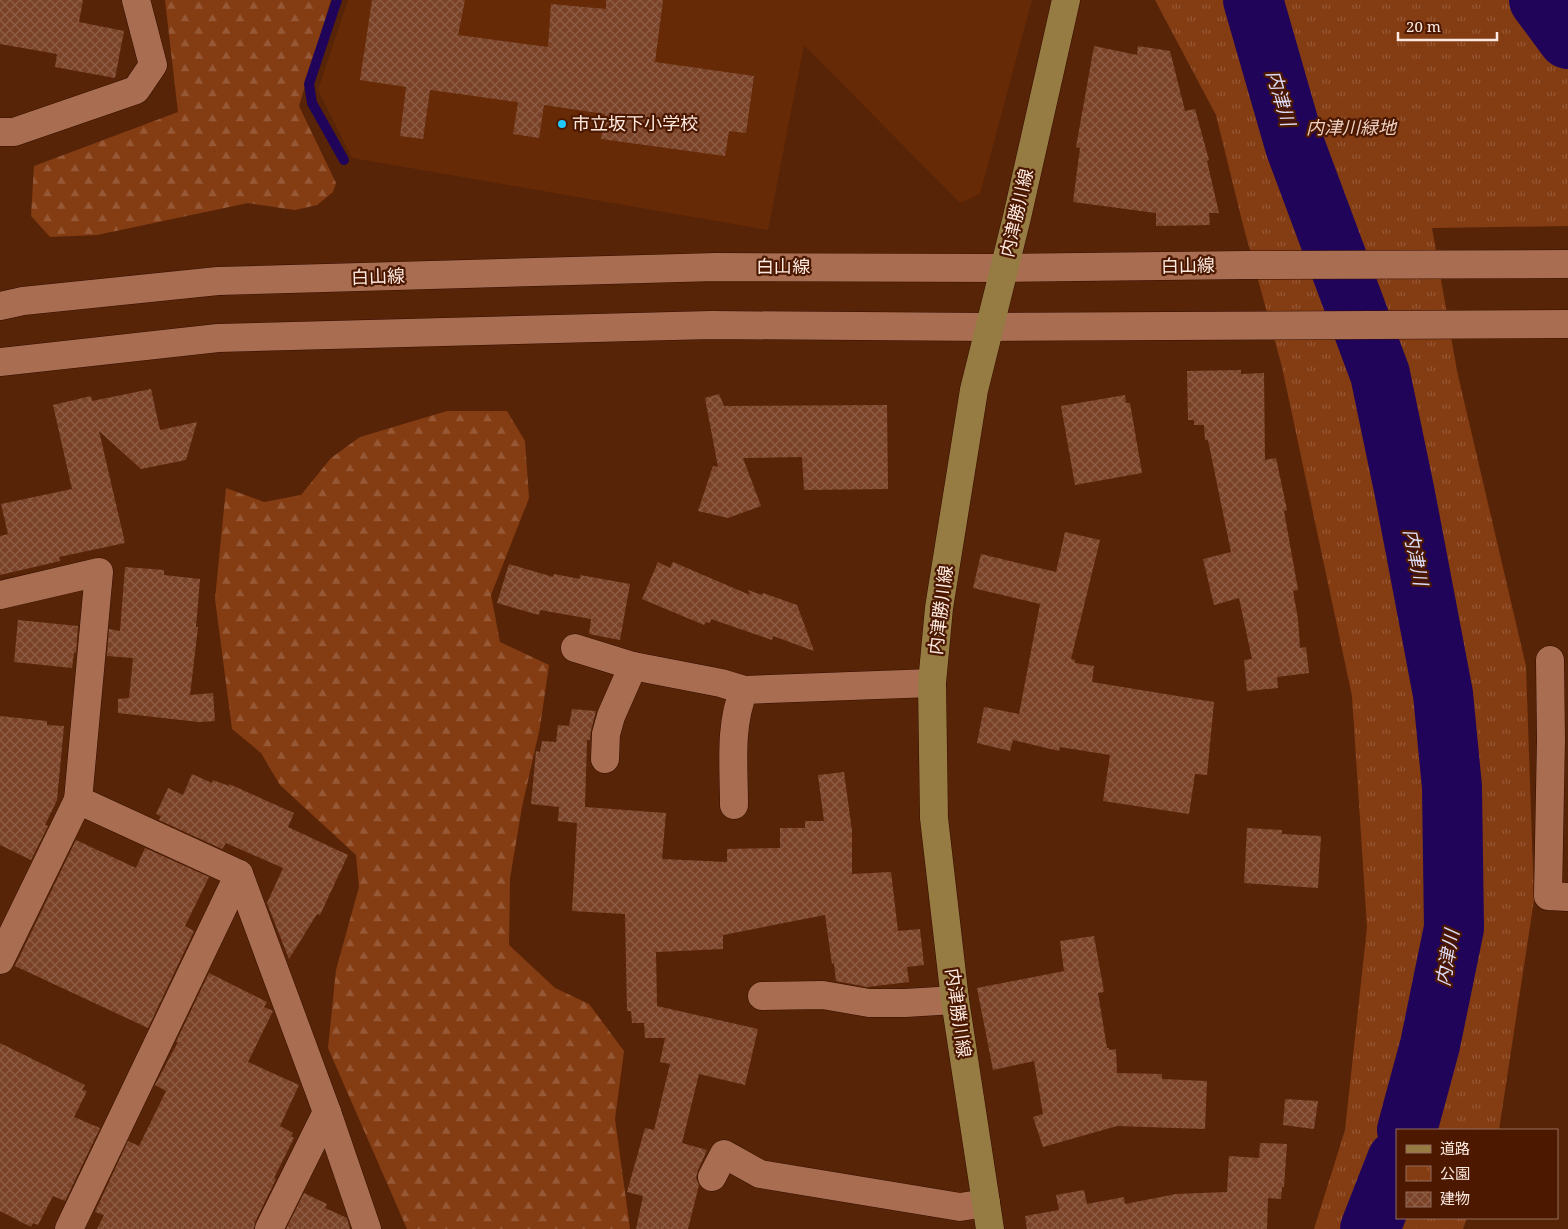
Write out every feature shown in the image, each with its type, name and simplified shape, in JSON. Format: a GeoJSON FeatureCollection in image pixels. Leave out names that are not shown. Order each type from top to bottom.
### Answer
{"type":"FeatureCollection","features":[{"type":"Feature","properties":{"kind":"main road","name":"内津勝川線"},"geometry":{"type":"LineString","coordinates":[[988,1216],[955,1000],[934,818],[932,683],[939,608],[974,390],[1066,0]]}},
{"type":"Feature","properties":{"kind":"street"},"geometry":{"type":"LineString","coordinates":[[0,132],[14,132],[136,90],[153,64],[136,0]]}},
{"type":"Feature","properties":{"kind":"street","name":"白山線"},"geometry":{"type":"LineString","coordinates":[[0,306],[23,301],[228,281],[716,267],[1004,268],[1568,264]]}},
{"type":"Feature","properties":{"kind":"street"},"geometry":{"type":"LineString","coordinates":[[0,362],[218,338],[711,326],[1455,326],[1568,324]]}},
{"type":"Feature","properties":{"kind":"street"},"geometry":{"type":"LineString","coordinates":[[0,594],[100,572],[78,800],[0,960]]}},
{"type":"Feature","properties":{"kind":"street"},"geometry":{"type":"LineString","coordinates":[[575,648],[634,666],[722,683],[744,690],[932,683]]}},
{"type":"Feature","properties":{"kind":"street"},"geometry":{"type":"LineString","coordinates":[[1550,660],[1551,739],[1558,896]]}},
{"type":"Feature","properties":{"kind":"street"},"geometry":{"type":"LineString","coordinates":[[605,759],[606,734],[611,716],[634,666]]}},
{"type":"Feature","properties":{"kind":"street"},"geometry":{"type":"LineString","coordinates":[[734,805],[735,723],[737,706],[744,690]]}},
{"type":"Feature","properties":{"kind":"street"},"geometry":{"type":"LineString","coordinates":[[78,800],[239,874],[327,1112],[367,1229]]}},
{"type":"Feature","properties":{"kind":"street"},"geometry":{"type":"LineString","coordinates":[[69,1229],[239,874]]}},
{"type":"Feature","properties":{"kind":"street"},"geometry":{"type":"LineString","coordinates":[[762,996],[824,995],[869,1003],[955,1000]]}},
{"type":"Feature","properties":{"kind":"street"},"geometry":{"type":"LineString","coordinates":[[269,1229],[327,1112]]}},
{"type":"Feature","properties":{"kind":"street"},"geometry":{"type":"LineString","coordinates":[[712,1177],[724,1154],[760,1174],[960,1207],[988,1216]]}},
{"type":"Feature","properties":{"kind":"shaded area","name":"市立坂下小学校"},"geometry":{"type":"Polygon","coordinates":[[[348,0],[1032,0],[980,194],[960,203],[804,45],[768,230],[352,158],[318,90],[348,0]]]}},
{"type":"Feature","properties":{"kind":"green space"},"geometry":{"type":"Polygon","coordinates":[[[165,0],[331,0],[299,106],[336,183],[333,192],[317,205],[295,210],[248,203],[97,235],[50,237],[31,216],[34,166],[178,112],[165,0]]]}},
{"type":"Feature","properties":{"kind":"green space","name":"内津川緑地"},"geometry":{"type":"Polygon","coordinates":[[[1155,0],[1528,0],[1568,49],[1568,226],[1432,228],[1457,371],[1526,666],[1534,900],[1499,1129],[1396,1129],[1396,1219],[1467,1219],[1463,1229],[1314,1229],[1345,1130],[1367,927],[1352,696],[1282,367],[1243,225],[1216,115],[1155,0]]]}},
{"type":"Feature","properties":{"kind":"green space"},"geometry":{"type":"Polygon","coordinates":[[[447,411],[507,411],[525,441],[529,498],[491,595],[500,642],[549,665],[540,727],[522,807],[510,878],[509,945],[555,988],[589,1004],[624,1051],[615,1119],[630,1229],[407,1229],[328,1048],[336,970],[359,887],[356,855],[280,785],[261,753],[232,729],[215,599],[226,488],[264,502],[301,495],[331,458],[360,437],[447,411]]]}},
{"type":"Feature","properties":{"kind":"building"},"geometry":{"type":"Polygon","coordinates":[[[0,0],[83,0],[79,22],[124,31],[115,78],[55,67],[57,54],[0,44],[0,0]]]}},
{"type":"Feature","properties":{"kind":"building"},"geometry":{"type":"Polygon","coordinates":[[[372,0],[465,0],[458,35],[548,47],[551,4],[606,9],[606,0],[663,0],[655,62],[754,76],[746,133],[729,131],[725,156],[601,139],[605,114],[544,105],[539,138],[513,134],[518,102],[430,90],[423,139],[400,136],[406,87],[360,80],[372,0]]]}},
{"type":"Feature","properties":{"kind":"building"},"geometry":{"type":"Polygon","coordinates":[[[1094,46],[1137,55],[1138,46],[1170,51],[1185,111],[1195,109],[1209,160],[1207,161],[1219,213],[1209,213],[1210,225],[1156,226],[1156,213],[1073,202],[1080,148],[1076,147],[1094,46]]]}},
{"type":"Feature","properties":{"kind":"building"},"geometry":{"type":"Polygon","coordinates":[[[1241,370],[1241,374],[1264,373],[1265,460],[1276,458],[1287,510],[1284,511],[1298,590],[1293,591],[1298,619],[1300,648],[1306,647],[1309,673],[1277,677],[1278,688],[1247,691],[1244,660],[1252,659],[1239,598],[1214,605],[1203,559],[1231,552],[1208,440],[1205,440],[1204,425],[1194,425],[1194,420],[1188,420],[1187,371],[1241,370]]]}},
{"type":"Feature","properties":{"kind":"building"},"geometry":{"type":"Polygon","coordinates":[[[151,389],[160,430],[197,422],[186,460],[141,469],[99,431],[125,543],[59,557],[60,561],[0,575],[0,536],[8,534],[1,504],[72,489],[53,405],[91,396],[92,401],[151,389]]]}},
{"type":"Feature","properties":{"kind":"building"},"geometry":{"type":"Polygon","coordinates":[[[719,394],[724,406],[887,405],[888,489],[804,490],[802,457],[743,458],[761,506],[728,518],[698,511],[713,466],[718,467],[705,398],[719,394]]]}},
{"type":"Feature","properties":{"kind":"building"},"geometry":{"type":"Polygon","coordinates":[[[1125,395],[1126,403],[1130,403],[1142,473],[1075,485],[1061,406],[1125,395]]]}},
{"type":"Feature","properties":{"kind":"building"},"geometry":{"type":"Polygon","coordinates":[[[1065,532],[1100,540],[1071,659],[1075,660],[1075,663],[1094,666],[1092,682],[1214,702],[1207,775],[1195,774],[1189,814],[1103,801],[1110,755],[1060,747],[1059,751],[1013,740],[1010,751],[977,743],[984,707],[1019,714],[1040,604],[973,588],[981,554],[1056,572],[1065,532]]]}},
{"type":"Feature","properties":{"kind":"building"},"geometry":{"type":"Polygon","coordinates":[[[658,562],[670,568],[673,562],[750,595],[748,590],[762,595],[763,593],[797,605],[814,651],[773,636],[772,640],[711,619],[710,623],[706,622],[704,625],[642,599],[658,562]]]}},
{"type":"Feature","properties":{"kind":"building"},"geometry":{"type":"Polygon","coordinates":[[[509,564],[553,577],[554,574],[580,579],[580,575],[630,584],[620,640],[589,634],[591,619],[540,610],[539,615],[497,603],[509,564]]]}},
{"type":"Feature","properties":{"kind":"building"},"geometry":{"type":"Polygon","coordinates":[[[125,567],[164,570],[164,575],[200,579],[196,627],[198,627],[190,695],[213,693],[215,721],[199,722],[118,713],[118,699],[129,698],[133,658],[107,656],[109,629],[120,631],[125,567]]]}},
{"type":"Feature","properties":{"kind":"building"},"geometry":{"type":"Polygon","coordinates":[[[18,620],[78,626],[76,653],[74,652],[72,668],[14,662],[18,620]]]}},
{"type":"Feature","properties":{"kind":"building"},"geometry":{"type":"Polygon","coordinates":[[[572,709],[596,711],[590,740],[587,740],[585,807],[666,813],[662,859],[727,862],[727,849],[780,848],[780,828],[805,828],[805,821],[824,821],[818,775],[844,772],[852,831],[852,874],[891,872],[898,931],[920,929],[924,965],[907,967],[909,982],[867,987],[836,981],[825,915],[723,935],[723,949],[656,952],[657,1006],[758,1029],[745,1085],[699,1074],[682,1143],[707,1150],[696,1178],[699,1185],[688,1229],[636,1229],[643,1196],[627,1192],[645,1128],[654,1130],[670,1064],[660,1062],[665,1038],[645,1038],[644,1023],[632,1023],[631,1011],[627,1011],[625,914],[572,911],[577,823],[558,821],[559,807],[531,804],[536,751],[540,752],[542,741],[556,742],[558,725],[569,726],[572,709]]]}},
{"type":"Feature","properties":{"kind":"building"},"geometry":{"type":"Polygon","coordinates":[[[0,716],[47,721],[47,725],[64,726],[57,800],[45,825],[48,826],[31,860],[0,845],[0,716]]]}},
{"type":"Feature","properties":{"kind":"building"},"geometry":{"type":"Polygon","coordinates":[[[192,774],[212,783],[213,780],[229,786],[229,784],[294,813],[288,827],[348,855],[320,915],[317,914],[289,959],[267,903],[283,868],[226,843],[222,849],[159,820],[161,816],[156,814],[168,788],[183,795],[192,774]]]}},
{"type":"Feature","properties":{"kind":"building"},"geometry":{"type":"Polygon","coordinates":[[[1247,828],[1282,830],[1282,834],[1321,836],[1318,888],[1244,883],[1247,828]]]}},
{"type":"Feature","properties":{"kind":"building"},"geometry":{"type":"Polygon","coordinates":[[[76,840],[136,868],[145,848],[209,877],[185,926],[194,931],[148,1028],[15,966],[76,840]]]}},
{"type":"Feature","properties":{"kind":"building"},"geometry":{"type":"Polygon","coordinates":[[[1094,936],[1104,992],[1098,993],[1107,1048],[1109,1050],[1116,1049],[1117,1073],[1162,1074],[1162,1079],[1207,1081],[1205,1129],[1117,1126],[1043,1147],[1033,1117],[1043,1114],[1034,1061],[993,1070],[977,988],[1064,971],[1060,941],[1094,936]]]}},
{"type":"Feature","properties":{"kind":"building"},"geometry":{"type":"Polygon","coordinates":[[[209,973],[267,1002],[264,1007],[273,1011],[248,1062],[299,1085],[280,1126],[293,1133],[291,1136],[294,1138],[274,1178],[276,1179],[255,1222],[254,1229],[97,1229],[104,1215],[95,1212],[128,1141],[139,1146],[166,1091],[155,1085],[178,1042],[176,1042],[209,973]]]}},
{"type":"Feature","properties":{"kind":"building"},"geometry":{"type":"Polygon","coordinates":[[[0,1043],[85,1085],[82,1090],[87,1091],[74,1117],[100,1128],[65,1201],[53,1196],[38,1225],[33,1223],[31,1227],[0,1211],[0,1043]]]}},
{"type":"Feature","properties":{"kind":"building"},"geometry":{"type":"Polygon","coordinates":[[[1285,1099],[1318,1101],[1314,1129],[1283,1125],[1285,1099]]]}},
{"type":"Feature","properties":{"kind":"building"},"geometry":{"type":"Polygon","coordinates":[[[1260,1143],[1287,1144],[1284,1187],[1282,1187],[1281,1199],[1268,1198],[1267,1229],[1027,1229],[1025,1216],[1059,1210],[1056,1195],[1084,1190],[1087,1204],[1124,1197],[1125,1204],[1176,1194],[1227,1192],[1229,1156],[1259,1158],[1260,1143]]]}},
{"type":"Feature","properties":{"kind":"building"},"geometry":{"type":"Polygon","coordinates":[[[304,1193],[327,1204],[325,1208],[347,1218],[350,1229],[286,1229],[304,1193]]]}},
{"type":"Feature","properties":{"kind":"waterway"},"geometry":{"type":"LineString","coordinates":[[337,0],[309,84],[312,103],[344,160]]}},
{"type":"Feature","properties":{"kind":"waterway","name":"内津川"},"geometry":{"type":"LineString","coordinates":[[1253,0],[1295,146],[1380,374],[1443,694],[1452,787],[1454,928],[1430,1045],[1407,1129]]}},
{"type":"Feature","properties":{"kind":"waterway"},"geometry":{"type":"LineString","coordinates":[[1539,0],[1568,39]]}},
{"type":"Feature","properties":{"kind":"waterway","name":"内津川"},"geometry":{"type":"LineString","coordinates":[[1370,1229],[1396,1163]]}},
{"type":"Feature","properties":{"kind":"place","name":"市立坂下小学校"},"geometry":{"type":"Point","coordinates":[562,124]}}]}
